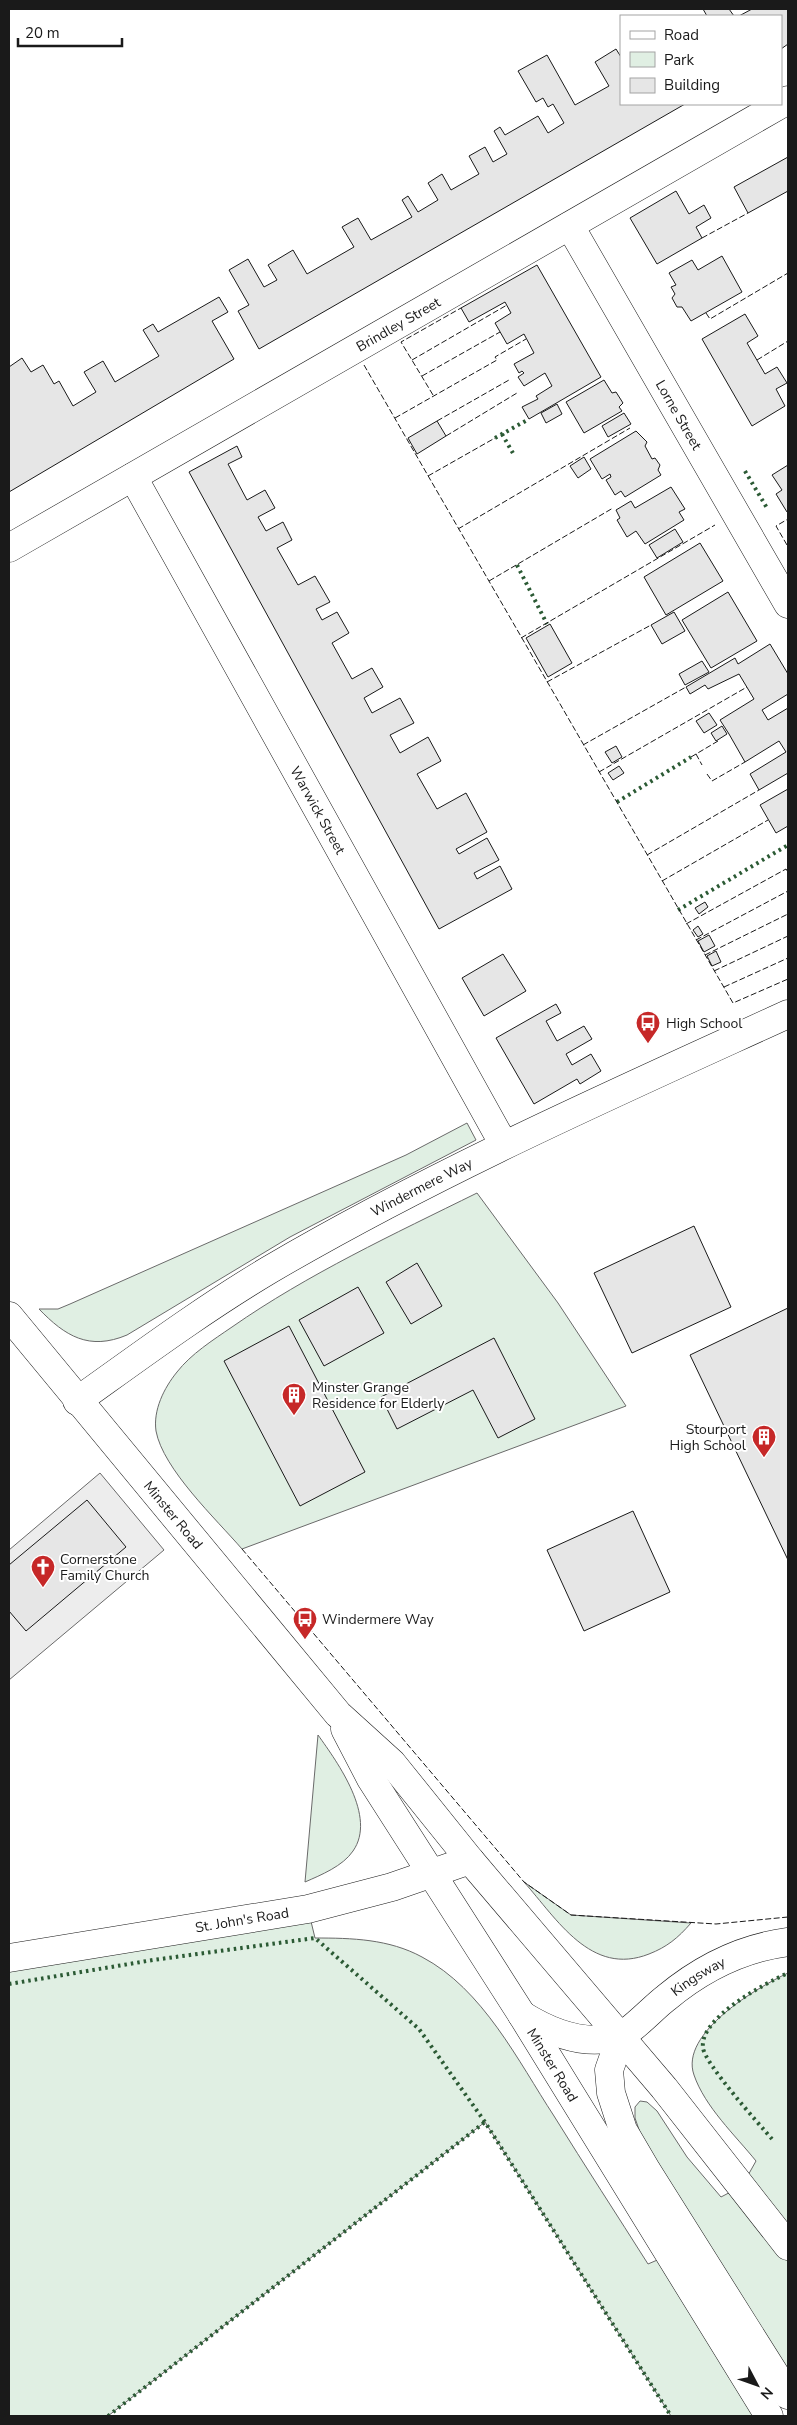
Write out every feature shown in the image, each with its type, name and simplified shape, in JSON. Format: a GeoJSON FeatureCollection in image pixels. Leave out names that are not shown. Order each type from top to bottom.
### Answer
{"type":"FeatureCollection","features":[{"type":"Feature","properties":{"kind":"street","name":"Brindley Street"},"geometry":{"type":"LineString","coordinates":[[9,548],[779,105]]}},
{"type":"Feature","properties":{"kind":"street","name":"Lorne Street"},"geometry":{"type":"LineString","coordinates":[[570,226],[788,604]]}},
{"type":"Feature","properties":{"kind":"street","name":"Warwick Street"},"geometry":{"type":"LineString","coordinates":[[133,477],[504,1145]]}},
{"type":"Feature","properties":{"kind":"street","name":"Windermere Way"},"geometry":{"type":"LineString","coordinates":[[77,1401],[185,1324],[267,1271],[356,1221],[504,1145],[788,1014]]}},
{"type":"Feature","properties":{"kind":"street","name":"Minster Road"},"geometry":{"type":"LineString","coordinates":[[9,1316],[77,1401],[338,1714],[392,1763],[470,1860],[621,2036],[788,2246]]}},
{"type":"Feature","properties":{"kind":"street","name":"Minster Road"},"geometry":{"type":"LineString","coordinates":[[338,1714],[371,1779],[430,1874],[522,2015],[769,2416]]}},
{"type":"Feature","properties":{"kind":"street","name":"St. John's Road"},"geometry":{"type":"LineString","coordinates":[[9,1958],[308,1909],[384,1889],[470,1860]]}},
{"type":"Feature","properties":{"kind":"street","name":"Kingsway"},"geometry":{"type":"LineString","coordinates":[[621,2036],[666,1997],[698,1973],[755,1948],[788,1942]]}},
{"type":"Feature","properties":{"kind":"street"},"geometry":{"type":"LineString","coordinates":[[522,2015],[547,2030],[571,2037],[596,2041],[621,2036],[610,2070],[611,2093],[623,2130],[788,2394]]}},
{"type":"Feature","properties":{"kind":"green space"},"geometry":{"type":"Polygon","coordinates":[[[467,1123],[476,1140],[290,1237],[127,1335],[113,1340],[101,1341],[89,1341],[78,1338],[58,1327],[39,1309],[58,1309],[70,1304],[406,1155],[467,1123]]]}},
{"type":"Feature","properties":{"kind":"green space"},"geometry":{"type":"Polygon","coordinates":[[[477,1193],[558,1303],[626,1406],[242,1549],[179,1477],[161,1446],[156,1431],[156,1415],[160,1400],[172,1378],[189,1359],[217,1337],[291,1289],[477,1193]]]}},
{"type":"Feature","properties":{"kind":"green space"},"geometry":{"type":"Polygon","coordinates":[[[318,1735],[335,1760],[352,1791],[358,1807],[359,1837],[353,1851],[344,1861],[331,1870],[305,1882],[318,1735]]]}},
{"type":"Feature","properties":{"kind":"green space"},"geometry":{"type":"Polygon","coordinates":[[[524,1882],[571,1915],[691,1923],[672,1942],[649,1954],[628,1959],[610,1958],[593,1951],[577,1940],[549,1912],[524,1882]]]}},
{"type":"Feature","properties":{"kind":"green space"},"geometry":{"type":"Polygon","coordinates":[[[308,1909],[315,1938],[343,1938],[397,1946],[422,1957],[444,1971],[481,2007],[512,2050],[648,2264],[669,2255],[769,2416],[671,2416],[485,2122],[108,2416],[9,2416],[9,1958],[308,1909]]]}},
{"type":"Feature","properties":{"kind":"green space"},"geometry":{"type":"Polygon","coordinates":[[[788,1973],[788,2395],[646,2150],[635,2118],[635,2107],[640,2101],[647,2102],[657,2111],[687,2157],[721,2197],[742,2186],[756,2161],[705,2098],[694,2075],[693,2059],[698,2043],[709,2028],[724,2014],[741,2000],[788,1973]]]}},
{"type":"Feature","properties":{"kind":"shaded area"},"geometry":{"type":"Polygon","coordinates":[[[100,1473],[164,1550],[9,1680],[9,1550],[100,1473]]]}},
{"type":"Feature","properties":{"kind":"building"},"geometry":{"type":"Polygon","coordinates":[[[703,9],[729,9],[733,15],[706,15],[703,9]]]}},
{"type":"Feature","properties":{"kind":"building"},"geometry":{"type":"Polygon","coordinates":[[[752,9],[788,9],[788,44],[782,48],[782,15],[741,15],[752,9]]]}},
{"type":"Feature","properties":{"kind":"building"},"geometry":{"type":"Polygon","coordinates":[[[616,49],[620,55],[620,105],[683,105],[259,349],[238,311],[249,305],[229,270],[248,259],[264,287],[277,280],[268,265],[293,250],[307,274],[354,247],[342,227],[358,218],[371,240],[412,217],[402,200],[408,196],[418,212],[438,200],[428,183],[442,174],[451,190],[479,174],[469,156],[485,147],[493,162],[507,154],[494,131],[500,127],[505,135],[538,116],[548,133],[564,123],[553,104],[548,107],[543,98],[536,102],[518,71],[547,55],[575,105],[609,86],[595,62],[616,49]]]}},
{"type":"Feature","properties":{"kind":"building"},"geometry":{"type":"Polygon","coordinates":[[[788,157],[788,191],[748,213],[734,187],[788,157]]]}},
{"type":"Feature","properties":{"kind":"building"},"geometry":{"type":"Polygon","coordinates":[[[676,191],[689,214],[704,205],[711,218],[696,227],[702,238],[657,264],[630,218],[676,191]]]}},
{"type":"Feature","properties":{"kind":"building"},"geometry":{"type":"Polygon","coordinates":[[[722,256],[742,292],[691,321],[682,307],[677,307],[672,298],[675,294],[671,287],[676,285],[669,273],[692,260],[698,270],[722,256]]]}},
{"type":"Feature","properties":{"kind":"building"},"geometry":{"type":"Polygon","coordinates":[[[537,265],[601,377],[529,419],[522,407],[538,399],[536,396],[552,386],[545,373],[524,386],[518,377],[524,373],[522,371],[519,373],[514,364],[534,353],[524,334],[507,344],[495,323],[511,313],[505,302],[469,322],[461,308],[537,265]]]}},
{"type":"Feature","properties":{"kind":"building"},"geometry":{"type":"Polygon","coordinates":[[[219,297],[228,312],[212,321],[234,359],[9,492],[9,367],[22,358],[31,372],[43,365],[54,384],[59,381],[73,406],[96,392],[84,372],[103,361],[115,382],[159,356],[143,330],[153,324],[158,332],[219,297]]]}},
{"type":"Feature","properties":{"kind":"building"},"geometry":{"type":"Polygon","coordinates":[[[745,314],[758,336],[747,343],[765,374],[777,367],[787,383],[776,389],[785,406],[752,426],[702,339],[745,314]]]}},
{"type":"Feature","properties":{"kind":"building"},"geometry":{"type":"Polygon","coordinates":[[[604,380],[612,393],[616,392],[623,403],[619,407],[622,411],[584,433],[566,402],[604,380]]]}},
{"type":"Feature","properties":{"kind":"building"},"geometry":{"type":"Polygon","coordinates":[[[557,404],[562,414],[546,423],[541,413],[557,404]]]}},
{"type":"Feature","properties":{"kind":"building"},"geometry":{"type":"Polygon","coordinates":[[[624,413],[631,424],[608,437],[602,426],[624,413]]]}},
{"type":"Feature","properties":{"kind":"building"},"geometry":{"type":"Polygon","coordinates":[[[437,421],[446,436],[417,454],[408,438],[437,421]]]}},
{"type":"Feature","properties":{"kind":"building"},"geometry":{"type":"Polygon","coordinates":[[[636,431],[647,442],[645,446],[652,459],[655,458],[660,465],[658,470],[661,475],[625,497],[621,491],[615,495],[606,480],[611,477],[610,474],[602,479],[590,459],[636,431]]]}},
{"type":"Feature","properties":{"kind":"building"},"geometry":{"type":"Polygon","coordinates":[[[237,446],[242,457],[228,464],[247,500],[265,490],[275,508],[258,517],[266,531],[283,522],[292,540],[277,548],[298,585],[315,576],[330,602],[316,609],[322,620],[337,612],[349,633],[332,643],[352,679],[372,668],[383,687],[364,698],[372,713],[400,698],[414,723],[390,735],[400,753],[428,737],[441,761],[417,774],[437,809],[466,793],[487,832],[456,849],[459,854],[487,838],[499,860],[474,873],[477,879],[500,866],[512,889],[439,929],[189,472],[237,446]]]}},
{"type":"Feature","properties":{"kind":"building"},"geometry":{"type":"Polygon","coordinates":[[[584,457],[591,469],[578,478],[570,466],[584,457]]]}},
{"type":"Feature","properties":{"kind":"building"},"geometry":{"type":"Polygon","coordinates":[[[788,465],[787,512],[776,494],[782,490],[772,475],[788,465]]]}},
{"type":"Feature","properties":{"kind":"building"},"geometry":{"type":"Polygon","coordinates":[[[671,487],[685,509],[679,512],[684,520],[645,544],[636,531],[627,537],[617,520],[620,518],[616,510],[631,501],[635,508],[671,487]]]}},
{"type":"Feature","properties":{"kind":"building"},"geometry":{"type":"Polygon","coordinates":[[[675,529],[683,542],[657,558],[649,545],[675,529]]]}},
{"type":"Feature","properties":{"kind":"building"},"geometry":{"type":"Polygon","coordinates":[[[700,543],[723,581],[666,615],[644,577],[700,543]]]}},
{"type":"Feature","properties":{"kind":"building"},"geometry":{"type":"Polygon","coordinates":[[[728,592],[757,641],[711,668],[682,620],[728,592]]]}},
{"type":"Feature","properties":{"kind":"building"},"geometry":{"type":"Polygon","coordinates":[[[674,612],[685,631],[662,644],[651,625],[674,612]]]}},
{"type":"Feature","properties":{"kind":"building"},"geometry":{"type":"Polygon","coordinates":[[[550,624],[572,663],[548,677],[526,638],[550,624]]]}},
{"type":"Feature","properties":{"kind":"building"},"geometry":{"type":"Polygon","coordinates":[[[770,644],[788,674],[788,694],[762,710],[768,720],[788,708],[788,773],[759,790],[750,774],[786,752],[779,741],[745,762],[720,720],[754,699],[739,674],[708,689],[705,685],[690,694],[686,687],[735,658],[738,664],[770,644]]]}},
{"type":"Feature","properties":{"kind":"building"},"geometry":{"type":"Polygon","coordinates":[[[702,661],[709,672],[685,685],[679,674],[702,661]]]}},
{"type":"Feature","properties":{"kind":"building"},"geometry":{"type":"Polygon","coordinates":[[[709,713],[717,725],[704,733],[696,721],[709,713]]]}},
{"type":"Feature","properties":{"kind":"building"},"geometry":{"type":"Polygon","coordinates":[[[722,726],[727,734],[716,741],[711,733],[722,726]]]}},
{"type":"Feature","properties":{"kind":"building"},"geometry":{"type":"Polygon","coordinates":[[[616,746],[622,757],[612,763],[605,752],[616,746]]]}},
{"type":"Feature","properties":{"kind":"building"},"geometry":{"type":"Polygon","coordinates":[[[619,766],[624,773],[613,780],[608,773],[619,766]]]}},
{"type":"Feature","properties":{"kind":"building"},"geometry":{"type":"Polygon","coordinates":[[[788,789],[788,826],[776,833],[760,805],[788,789]]]}},
{"type":"Feature","properties":{"kind":"building"},"geometry":{"type":"Polygon","coordinates":[[[705,902],[708,907],[699,914],[695,908],[705,902]]]}},
{"type":"Feature","properties":{"kind":"building"},"geometry":{"type":"Polygon","coordinates":[[[698,926],[703,934],[698,937],[693,930],[698,926]]]}},
{"type":"Feature","properties":{"kind":"building"},"geometry":{"type":"Polygon","coordinates":[[[709,935],[715,946],[704,952],[698,941],[709,935]]]}},
{"type":"Feature","properties":{"kind":"building"},"geometry":{"type":"Polygon","coordinates":[[[716,951],[721,962],[712,966],[707,956],[716,951]]]}},
{"type":"Feature","properties":{"kind":"building"},"geometry":{"type":"Polygon","coordinates":[[[503,954],[526,991],[484,1016],[462,978],[503,954]]]}},
{"type":"Feature","properties":{"kind":"building"},"geometry":{"type":"Polygon","coordinates":[[[556,1004],[561,1013],[546,1021],[557,1041],[584,1026],[592,1039],[566,1054],[572,1065],[591,1054],[601,1071],[580,1084],[577,1079],[534,1104],[496,1038],[556,1004]]]}},
{"type":"Feature","properties":{"kind":"building"},"geometry":{"type":"Polygon","coordinates":[[[694,1226],[731,1307],[632,1353],[594,1273],[694,1226]]]}},
{"type":"Feature","properties":{"kind":"building"},"geometry":{"type":"Polygon","coordinates":[[[417,1263],[442,1306],[411,1324],[386,1282],[417,1263]]]}},
{"type":"Feature","properties":{"kind":"building"},"geometry":{"type":"Polygon","coordinates":[[[358,1287],[384,1333],[324,1366],[299,1320],[358,1287]]]}},
{"type":"Feature","properties":{"kind":"building","name":"Stourport High School"},"geometry":{"type":"Polygon","coordinates":[[[788,1308],[788,1560],[690,1355],[788,1308]]]}},
{"type":"Feature","properties":{"kind":"building","name":"Minster Grange Residence for Elderly"},"geometry":{"type":"Polygon","coordinates":[[[289,1326],[365,1472],[300,1506],[224,1361],[289,1326]]]}},
{"type":"Feature","properties":{"kind":"building"},"geometry":{"type":"Polygon","coordinates":[[[494,1338],[535,1419],[498,1438],[473,1390],[397,1429],[381,1397],[494,1338]]]}},
{"type":"Feature","properties":{"kind":"building","name":"Cornerstone Family Church"},"geometry":{"type":"Polygon","coordinates":[[[87,1500],[126,1547],[26,1631],[9,1611],[9,1565],[87,1500]]]}},
{"type":"Feature","properties":{"kind":"building"},"geometry":{"type":"Polygon","coordinates":[[[633,1511],[670,1592],[584,1631],[547,1550],[633,1511]]]}},
{"type":"Feature","properties":{"kind":"hedge"},"geometry":{"type":"LineString","coordinates":[[495,438],[529,419]]}},
{"type":"Feature","properties":{"kind":"hedge"},"geometry":{"type":"LineString","coordinates":[[502,434],[514,455]]}},
{"type":"Feature","properties":{"kind":"hedge"},"geometry":{"type":"LineString","coordinates":[[745,471],[767,508]]}},
{"type":"Feature","properties":{"kind":"hedge"},"geometry":{"type":"LineString","coordinates":[[517,565],[547,624]]}},
{"type":"Feature","properties":{"kind":"hedge"},"geometry":{"type":"LineString","coordinates":[[617,802],[691,757]]}},
{"type":"Feature","properties":{"kind":"hedge"},"geometry":{"type":"LineString","coordinates":[[678,910],[788,845]]}},
{"type":"Feature","properties":{"kind":"hedge"},"geometry":{"type":"LineString","coordinates":[[9,1984],[153,1960],[315,1938],[419,2029],[485,2122],[671,2416]]}},
{"type":"Feature","properties":{"kind":"hedge"},"geometry":{"type":"LineString","coordinates":[[772,2139],[722,2080],[706,2056],[703,2048],[705,2037],[711,2025],[722,2014],[735,2003],[788,1973]]}},
{"type":"Feature","properties":{"kind":"hedge"},"geometry":{"type":"LineString","coordinates":[[108,2416],[485,2122]]}},
{"type":"Feature","properties":{"kind":"fence"},"geometry":{"type":"LineString","coordinates":[[702,238],[748,213]]}},
{"type":"Feature","properties":{"kind":"fence"},"geometry":{"type":"LineString","coordinates":[[706,313],[710,319],[788,273]]}},
{"type":"Feature","properties":{"kind":"fence"},"geometry":{"type":"LineString","coordinates":[[412,360],[507,305]]}},
{"type":"Feature","properties":{"kind":"fence"},"geometry":{"type":"LineString","coordinates":[[433,395],[401,342],[461,308]]}},
{"type":"Feature","properties":{"kind":"fence"},"geometry":{"type":"LineString","coordinates":[[422,376],[500,332]]}},
{"type":"Feature","properties":{"kind":"fence"},"geometry":{"type":"LineString","coordinates":[[395,418],[497,360],[495,357],[526,339]]}},
{"type":"Feature","properties":{"kind":"fence"},"geometry":{"type":"LineString","coordinates":[[757,360],[788,341]]}},
{"type":"Feature","properties":{"kind":"fence"},"geometry":{"type":"LineString","coordinates":[[364,365],[733,1003],[788,979]]}},
{"type":"Feature","properties":{"kind":"fence"},"geometry":{"type":"LineString","coordinates":[[437,421],[509,380]]}},
{"type":"Feature","properties":{"kind":"fence"},"geometry":{"type":"LineString","coordinates":[[446,436],[517,393]]}},
{"type":"Feature","properties":{"kind":"fence"},"geometry":{"type":"LineString","coordinates":[[458,529],[630,428]]}},
{"type":"Feature","properties":{"kind":"fence"},"geometry":{"type":"LineString","coordinates":[[428,476],[495,438]]}},
{"type":"Feature","properties":{"kind":"fence"},"geometry":{"type":"LineString","coordinates":[[489,581],[613,508]]}},
{"type":"Feature","properties":{"kind":"fence"},"geometry":{"type":"LineString","coordinates":[[787,545],[776,526],[788,519]]}},
{"type":"Feature","properties":{"kind":"fence"},"geometry":{"type":"LineString","coordinates":[[521,638],[715,525]]}},
{"type":"Feature","properties":{"kind":"fence"},"geometry":{"type":"LineString","coordinates":[[547,682],[651,625]]}},
{"type":"Feature","properties":{"kind":"fence"},"geometry":{"type":"LineString","coordinates":[[583,745],[686,687]]}},
{"type":"Feature","properties":{"kind":"fence"},"geometry":{"type":"LineString","coordinates":[[599,772],[747,687]]}},
{"type":"Feature","properties":{"kind":"fence"},"geometry":{"type":"LineString","coordinates":[[691,757],[718,741]]}},
{"type":"Feature","properties":{"kind":"fence"},"geometry":{"type":"LineString","coordinates":[[696,754],[702,765]]}},
{"type":"Feature","properties":{"kind":"fence"},"geometry":{"type":"LineString","coordinates":[[707,774],[712,781],[745,762]]}},
{"type":"Feature","properties":{"kind":"fence"},"geometry":{"type":"LineString","coordinates":[[647,855],[759,790]]}},
{"type":"Feature","properties":{"kind":"fence"},"geometry":{"type":"LineString","coordinates":[[662,881],[768,820]]}},
{"type":"Feature","properties":{"kind":"fence"},"geometry":{"type":"LineString","coordinates":[[686,924],[786,869],[788,872]]}},
{"type":"Feature","properties":{"kind":"fence"},"geometry":{"type":"LineString","coordinates":[[696,940],[788,891]]}},
{"type":"Feature","properties":{"kind":"fence"},"geometry":{"type":"LineString","coordinates":[[705,955],[788,914]]}},
{"type":"Feature","properties":{"kind":"fence"},"geometry":{"type":"LineString","coordinates":[[714,971],[788,936]]}},
{"type":"Feature","properties":{"kind":"fence"},"geometry":{"type":"LineString","coordinates":[[724,987],[788,958]]}},
{"type":"Feature","properties":{"kind":"fence"},"geometry":{"type":"LineString","coordinates":[[242,1549],[524,1882],[571,1915],[716,1924],[788,1917]]}},
{"type":"Feature","properties":{"kind":"place","name":"High School"},"geometry":{"type":"Point","coordinates":[648,1044]}},
{"type":"Feature","properties":{"kind":"place","name":"Minster Grange Residence for Elderly"},"geometry":{"type":"Point","coordinates":[294,1416]}},
{"type":"Feature","properties":{"kind":"place","name":"Stourport High School"},"geometry":{"type":"Point","coordinates":[764,1458]}},
{"type":"Feature","properties":{"kind":"place","name":"Cornerstone Family Church"},"geometry":{"type":"Point","coordinates":[43,1588]}},
{"type":"Feature","properties":{"kind":"place","name":"Windermere Way"},"geometry":{"type":"Point","coordinates":[305,1640]}}]}
